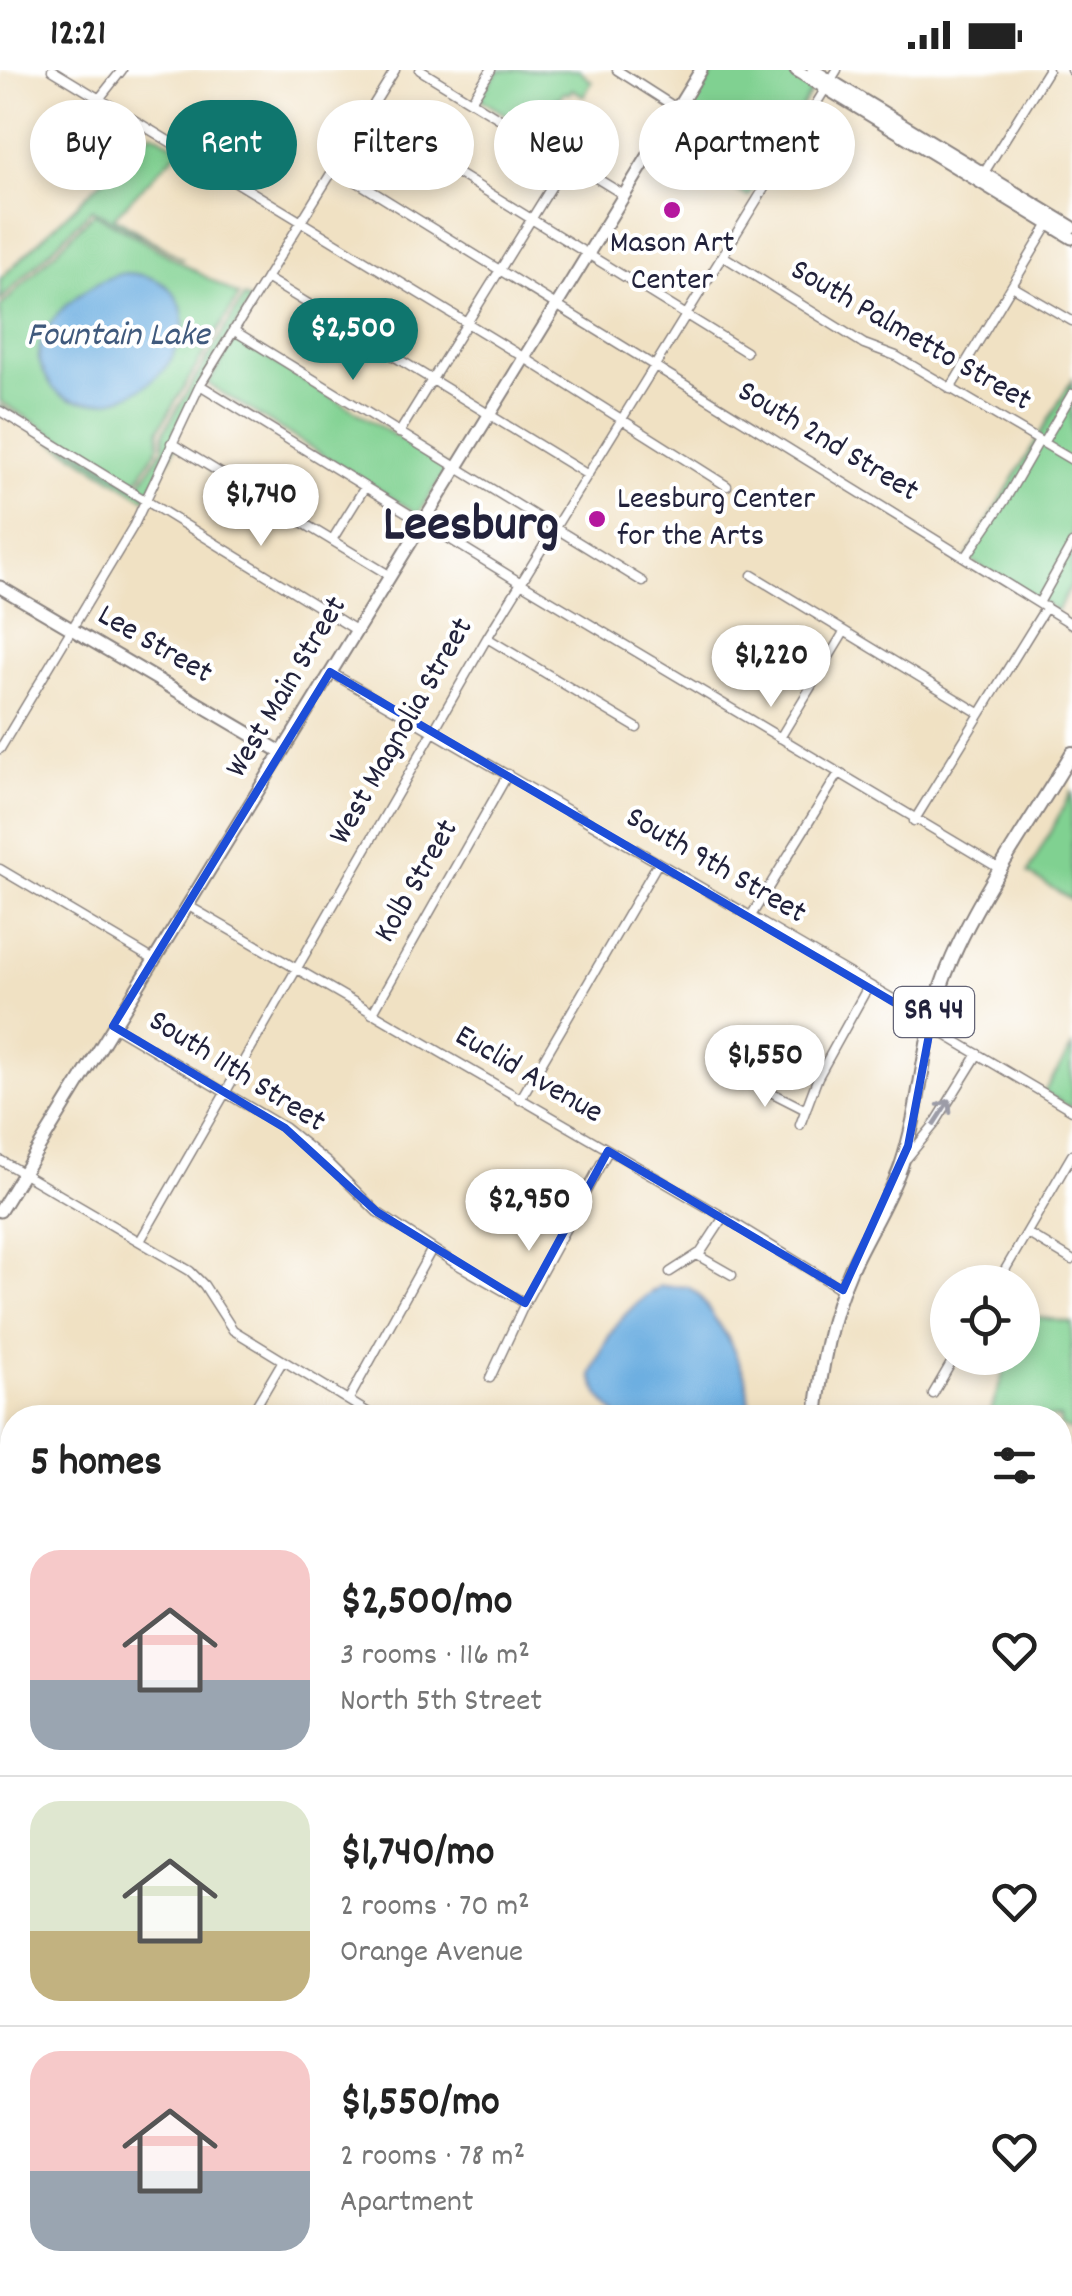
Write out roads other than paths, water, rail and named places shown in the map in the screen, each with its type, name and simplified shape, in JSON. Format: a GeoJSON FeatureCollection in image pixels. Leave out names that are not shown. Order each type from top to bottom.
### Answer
{"type":"FeatureCollection","features":[{"type":"Feature","properties":{"kind":"main road","name":"West Main Street"},"geometry":{"type":"LineString","coordinates":[[683,100],[701,70]]}},
{"type":"Feature","properties":{"kind":"main road"},"geometry":{"type":"LineString","coordinates":[[796,70],[831,79]]}},
{"type":"Feature","properties":{"kind":"main road"},"geometry":{"type":"LineString","coordinates":[[813,70],[1072,238]]}},
{"type":"Feature","properties":{"kind":"main road","name":"West Main Street"},"geometry":{"type":"LineString","coordinates":[[0,1211],[639,171]]}},
{"type":"Feature","properties":{"kind":"main road"},"geometry":{"type":"LineString","coordinates":[[981,177],[1072,227]]}},
{"type":"Feature","properties":{"kind":"main road","name":"Lee Street"},"geometry":{"type":"LineString","coordinates":[[0,587],[281,752]]}},
{"type":"Feature","properties":{"kind":"main road","name":"SR 44"},"geometry":{"type":"LineString","coordinates":[[818,1405],[827,1341],[843,1290],[901,1166],[919,1103],[931,1024],[956,950],[1002,870],[1066,778],[1072,753]]}},
{"type":"Feature","properties":{"kind":"street"},"geometry":{"type":"LineString","coordinates":[[52,70],[524,357],[727,486]]}},
{"type":"Feature","properties":{"kind":"street"},"geometry":{"type":"LineString","coordinates":[[99,99],[122,70]]}},
{"type":"Feature","properties":{"kind":"street"},"geometry":{"type":"LineString","coordinates":[[375,100],[394,70]]}},
{"type":"Feature","properties":{"kind":"street"},"geometry":{"type":"LineString","coordinates":[[420,70],[470,100]]}},
{"type":"Feature","properties":{"kind":"street"},"geometry":{"type":"LineString","coordinates":[[473,100],[491,70]]}},
{"type":"Feature","properties":{"kind":"street"},"geometry":{"type":"LineString","coordinates":[[617,70],[664,100]]}},
{"type":"Feature","properties":{"kind":"street"},"geometry":{"type":"LineString","coordinates":[[981,177],[1048,70]]}},
{"type":"Feature","properties":{"kind":"street","name":"West Magnolia Street"},"geometry":{"type":"LineString","coordinates":[[140,1241],[487,638],[831,79]]}},
{"type":"Feature","properties":{"kind":"street"},"geometry":{"type":"LineString","coordinates":[[474,183],[746,352]]}},
{"type":"Feature","properties":{"kind":"street"},"geometry":{"type":"LineString","coordinates":[[0,750],[147,500],[200,385],[319,190]]}},
{"type":"Feature","properties":{"kind":"street","name":"South 2nd Street"},"geometry":{"type":"LineString","coordinates":[[369,190],[1072,624]]}},
{"type":"Feature","properties":{"kind":"street"},"geometry":{"type":"LineString","coordinates":[[399,434],[550,190]]}},
{"type":"Feature","properties":{"kind":"street"},"geometry":{"type":"LineString","coordinates":[[616,190],[624,195]]}},
{"type":"Feature","properties":{"kind":"street"},"geometry":{"type":"LineString","coordinates":[[950,389],[1049,224]]}},
{"type":"Feature","properties":{"kind":"street","name":"South Palmetto Street"},"geometry":{"type":"LineString","coordinates":[[723,256],[864,344],[896,356],[1072,460]]}},
{"type":"Feature","properties":{"kind":"street"},"geometry":{"type":"LineString","coordinates":[[266,278],[588,475]]}},
{"type":"Feature","properties":{"kind":"street"},"geometry":{"type":"LineString","coordinates":[[1012,286],[1072,321]]}},
{"type":"Feature","properties":{"kind":"street"},"geometry":{"type":"LineString","coordinates":[[233,330],[643,582]]}},
{"type":"Feature","properties":{"kind":"street"},"geometry":{"type":"LineString","coordinates":[[200,385],[914,821],[1002,870]]}},
{"type":"Feature","properties":{"kind":"street"},"geometry":{"type":"LineString","coordinates":[[966,557],[1072,394]]}},
{"type":"Feature","properties":{"kind":"street"},"geometry":{"type":"LineString","coordinates":[[0,411],[356,630]]}},
{"type":"Feature","properties":{"kind":"street"},"geometry":{"type":"LineString","coordinates":[[171,443],[389,575]]}},
{"type":"Feature","properties":{"kind":"street"},"geometry":{"type":"LineString","coordinates":[[332,540],[365,487]]}},
{"type":"Feature","properties":{"kind":"street"},"geometry":{"type":"LineString","coordinates":[[914,821],[1042,605],[1072,544]]}},
{"type":"Feature","properties":{"kind":"street"},"geometry":{"type":"LineString","coordinates":[[752,576],[979,713]]}},
{"type":"Feature","properties":{"kind":"street"},"geometry":{"type":"LineString","coordinates":[[780,738],[844,632]]}},
{"type":"Feature","properties":{"kind":"street"},"geometry":{"type":"LineString","coordinates":[[487,638],[636,728]]}},
{"type":"Feature","properties":{"kind":"street","name":"South 9th Street"},"geometry":{"type":"LineString","coordinates":[[330,672],[868,985],[1072,1110]]}},
{"type":"Feature","properties":{"kind":"street"},"geometry":{"type":"LineString","coordinates":[[751,916],[838,773]]}},
{"type":"Feature","properties":{"kind":"street","name":"Kolb Street"},"geometry":{"type":"LineString","coordinates":[[372,1014],[508,774]]}},
{"type":"Feature","properties":{"kind":"street"},"geometry":{"type":"LineString","coordinates":[[520,1100],[658,862]]}},
{"type":"Feature","properties":{"kind":"street"},"geometry":{"type":"LineString","coordinates":[[0,870],[154,960]]}},
{"type":"Feature","properties":{"kind":"street","name":"Euclid Avenue"},"geometry":{"type":"LineString","coordinates":[[187,905],[843,1290]]}},
{"type":"Feature","properties":{"kind":"street"},"geometry":{"type":"LineString","coordinates":[[800,1126],[818,1078],[868,985]]}},
{"type":"Feature","properties":{"kind":"street","name":"South 11th Street"},"geometry":{"type":"LineString","coordinates":[[114,1026],[300,1139],[364,1201],[432,1250],[525,1303]]}},
{"type":"Feature","properties":{"kind":"street"},"geometry":{"type":"LineString","coordinates":[[901,1166],[934,1125],[978,1054]]}},
{"type":"Feature","properties":{"kind":"street"},"geometry":{"type":"LineString","coordinates":[[741,1077],[806,1110]]}},
{"type":"Feature","properties":{"kind":"street"},"geometry":{"type":"LineString","coordinates":[[490,1378],[525,1303],[608,1151]]}},
{"type":"Feature","properties":{"kind":"street"},"geometry":{"type":"LineString","coordinates":[[1008,1265],[1072,1154]]}},
{"type":"Feature","properties":{"kind":"street"},"geometry":{"type":"LineString","coordinates":[[0,1160],[198,1278],[233,1330],[357,1405]]}},
{"type":"Feature","properties":{"kind":"street"},"geometry":{"type":"LineString","coordinates":[[670,1272],[697,1255],[724,1217]]}},
{"type":"Feature","properties":{"kind":"street"},"geometry":{"type":"LineString","coordinates":[[1028,1233],[1072,1260]]}},
{"type":"Feature","properties":{"kind":"street"},"geometry":{"type":"LineString","coordinates":[[348,1399],[432,1250]]}},
{"type":"Feature","properties":{"kind":"street"},"geometry":{"type":"LineString","coordinates":[[697,1255],[732,1275]]}},
{"type":"Feature","properties":{"kind":"street"},"geometry":{"type":"LineString","coordinates":[[257,1405],[282,1362]]}},
{"type":"Feature","properties":{"kind":"street"},"geometry":{"type":"LineString","coordinates":[[933,1394],[944,1375]]}},
{"type":"Feature","properties":{"kind":"water","name":"Fountain Lake"},"geometry":{"type":"Polygon","coordinates":[[[126,273],[159,281],[177,298],[183,321],[178,346],[163,369],[141,389],[112,400],[79,401],[64,397],[51,385],[40,362],[40,344],[47,330],[56,316],[83,292],[126,273]]]}},
{"type":"Feature","properties":{"kind":"water"},"geometry":{"type":"Polygon","coordinates":[[[660,1286],[688,1287],[699,1295],[728,1338],[746,1378],[749,1405],[607,1405],[591,1376],[617,1325],[660,1286]]]}},
{"type":"Feature","properties":{"kind":"place","name":"Mason Art Center"},"geometry":{"type":"Point","coordinates":[672,210]}},
{"type":"Feature","properties":{"kind":"place","name":"Leesburg Center for the Arts"},"geometry":{"type":"Point","coordinates":[597,519]}},
{"type":"Feature","properties":{"kind":"district","name":"Leesburg"},"geometry":{"type":"Point","coordinates":[471,528]}}]}
